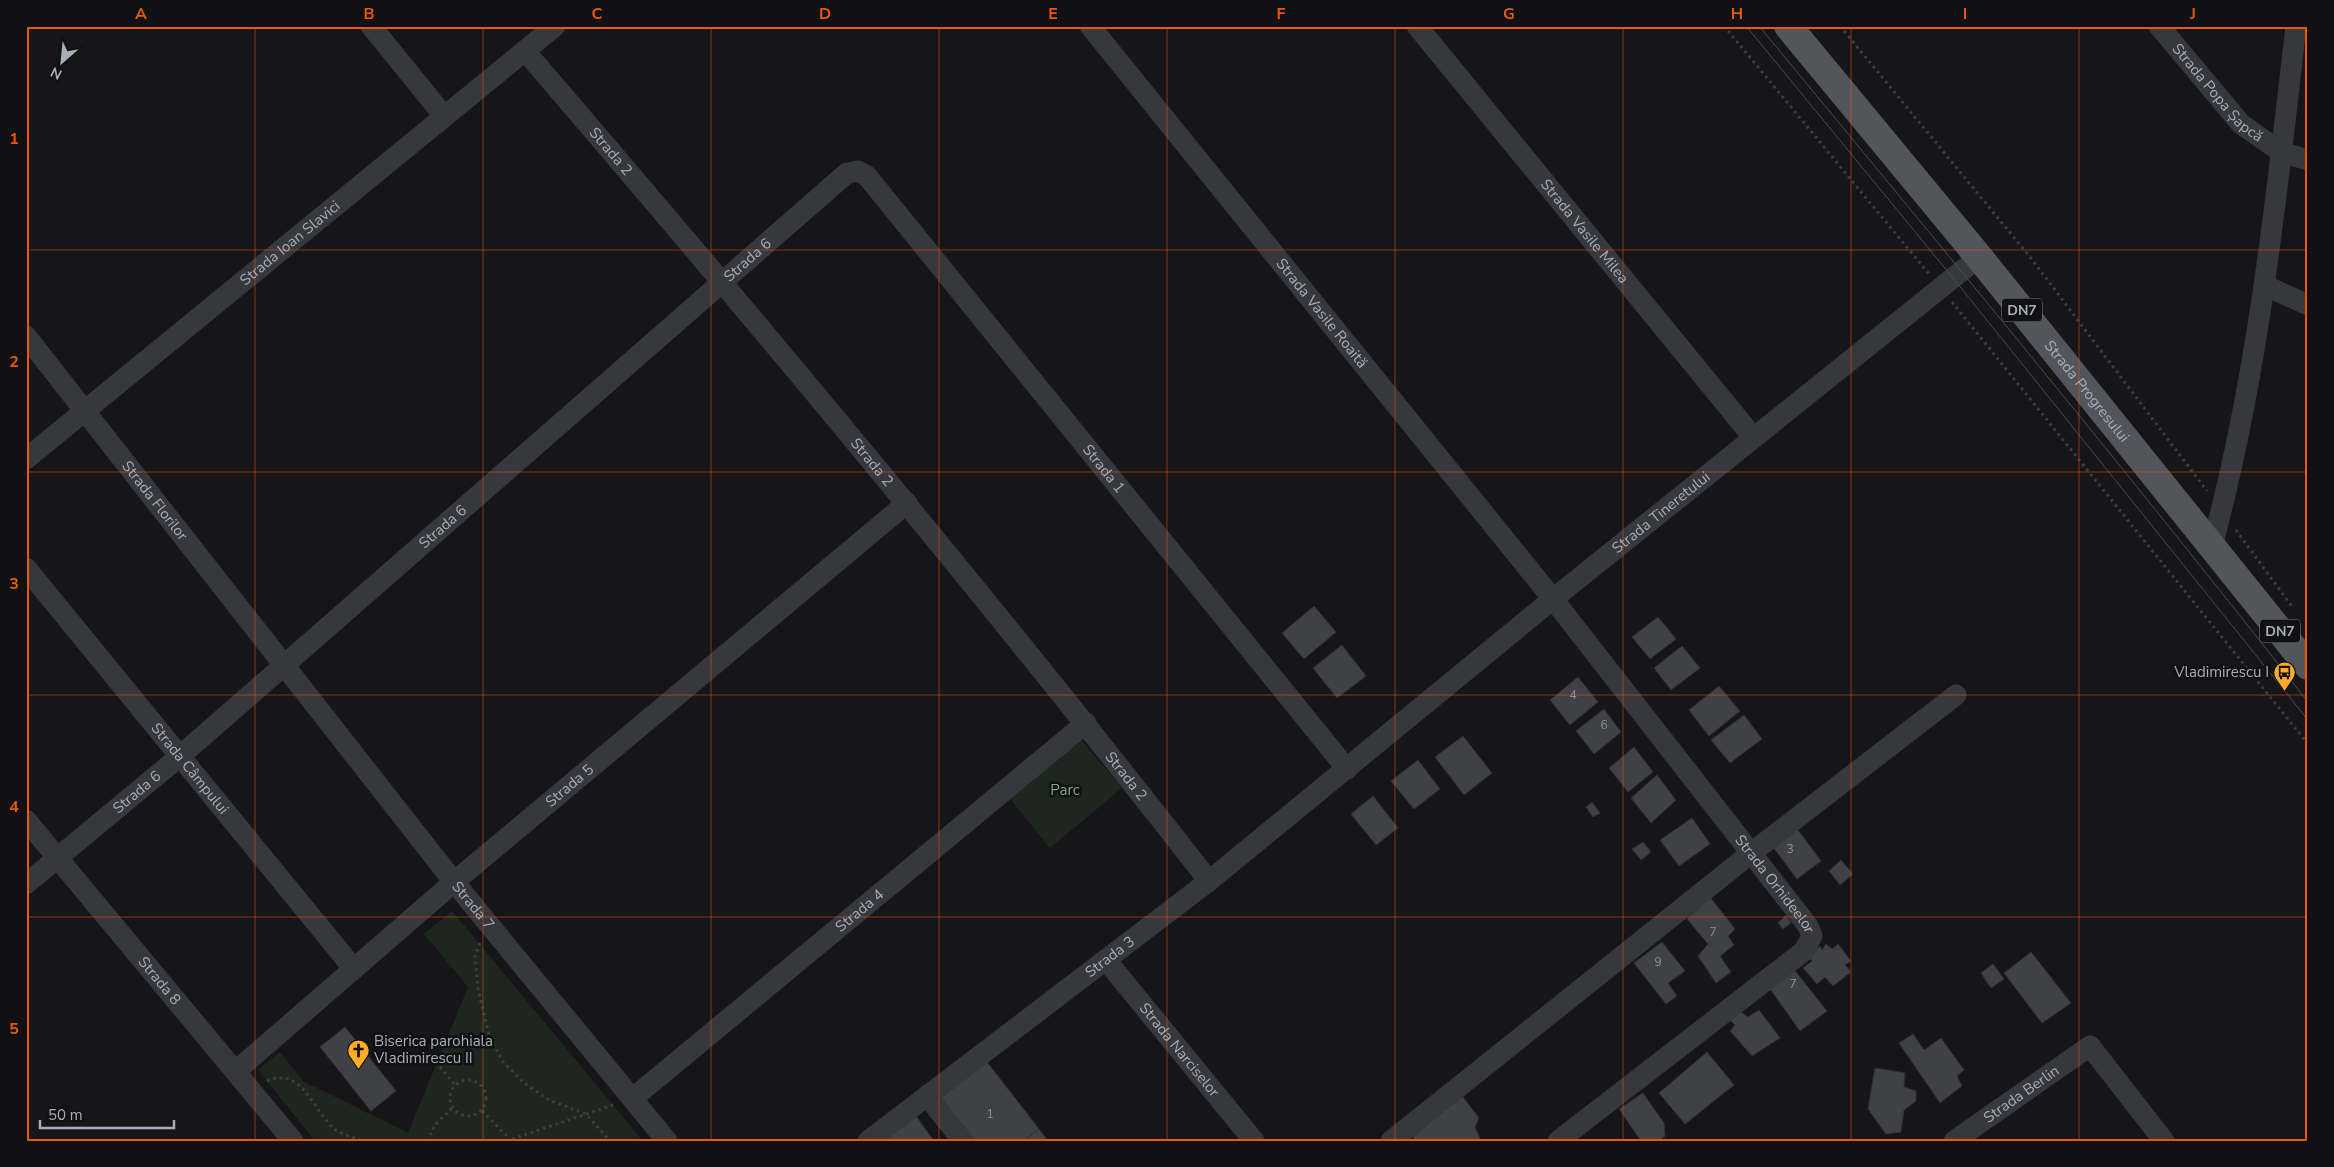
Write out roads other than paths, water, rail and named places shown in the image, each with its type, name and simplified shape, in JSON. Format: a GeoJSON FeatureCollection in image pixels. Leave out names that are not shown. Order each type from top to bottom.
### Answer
{"type":"FeatureCollection","features":[{"type":"Feature","properties":{"kind":"main road","name":"Strada Progresului"},"geometry":{"type":"LineString","coordinates":[[1788,26],[1979,256],[2308,666]]}},
{"type":"Feature","properties":{"kind":"street"},"geometry":{"type":"LineString","coordinates":[[371,26],[444,116]]}},
{"type":"Feature","properties":{"kind":"street","name":"Strada Ioan Slavici"},"geometry":{"type":"LineString","coordinates":[[26,459],[555,26]]}},
{"type":"Feature","properties":{"kind":"street","name":"Strada Vasile Roaită"},"geometry":{"type":"LineString","coordinates":[[1090,26],[1553,599]]}},
{"type":"Feature","properties":{"kind":"street","name":"Strada Vasile Milea"},"geometry":{"type":"LineString","coordinates":[[1417,26],[1753,437]]}},
{"type":"Feature","properties":{"kind":"street","name":"Strada Popa Șapcă"},"geometry":{"type":"LineString","coordinates":[[2159,26],[2240,124],[2259,139],[2281,152],[2308,160]]}},
{"type":"Feature","properties":{"kind":"street"},"geometry":{"type":"LineString","coordinates":[[2212,546],[2239,438],[2264,285],[2296,26]]}},
{"type":"Feature","properties":{"kind":"street","name":"Strada 2"},"geometry":{"type":"LineString","coordinates":[[525,51],[722,282],[906,503],[1086,723],[1209,881]]}},
{"type":"Feature","properties":{"kind":"street","name":"Strada 6"},"geometry":{"type":"LineString","coordinates":[[26,884],[179,757],[847,173],[858,171]]}},
{"type":"Feature","properties":{"kind":"street","name":"Strada 1"},"geometry":{"type":"LineString","coordinates":[[858,171],[867,176],[1347,770]]}},
{"type":"Feature","properties":{"kind":"street","name":"Strada Tineretului"},"geometry":{"type":"LineString","coordinates":[[1347,770],[1553,599],[1979,256]]}},
{"type":"Feature","properties":{"kind":"street"},"geometry":{"type":"LineString","coordinates":[[2264,285],[2308,305]]}},
{"type":"Feature","properties":{"kind":"street","name":"Strada Florilor"},"geometry":{"type":"LineString","coordinates":[[26,336],[285,664]]}},
{"type":"Feature","properties":{"kind":"street","name":"Strada 5"},"geometry":{"type":"LineString","coordinates":[[236,1071],[454,882],[906,503]]}},
{"type":"Feature","properties":{"kind":"street","name":"Strada Câmpului"},"geometry":{"type":"LineString","coordinates":[[26,568],[354,969]]}},
{"type":"Feature","properties":{"kind":"street","name":"Strada Orhideelor"},"geometry":{"type":"LineString","coordinates":[[1553,599],[1808,926],[1812,936],[1804,951],[1558,1141]]}},
{"type":"Feature","properties":{"kind":"street","name":"Strada 7"},"geometry":{"type":"LineString","coordinates":[[285,664],[454,882],[667,1141]]}},
{"type":"Feature","properties":{"kind":"street"},"geometry":{"type":"LineString","coordinates":[[1391,1141],[1750,854],[1956,695]]}},
{"type":"Feature","properties":{"kind":"street","name":"Strada 4"},"geometry":{"type":"LineString","coordinates":[[633,1098],[1086,723]]}},
{"type":"Feature","properties":{"kind":"street","name":"Strada 3"},"geometry":{"type":"LineString","coordinates":[[868,1141],[1209,881],[1347,770]]}},
{"type":"Feature","properties":{"kind":"street","name":"Strada 8"},"geometry":{"type":"LineString","coordinates":[[26,820],[293,1141]]}},
{"type":"Feature","properties":{"kind":"street","name":"Strada Narciselor"},"geometry":{"type":"LineString","coordinates":[[1106,960],[1254,1141]]}},
{"type":"Feature","properties":{"kind":"street","name":"Strada Berlin"},"geometry":{"type":"LineString","coordinates":[[1954,1141],[2090,1046],[2164,1141]]}},
{"type":"Feature","properties":{"kind":"street"},"geometry":{"type":"LineString","coordinates":[[927,1096],[963,1141]]}},
{"type":"Feature","properties":{"kind":"tram line"},"geometry":{"type":"LineString","coordinates":[[1746,26],[1953,278],[2308,720]]}},
{"type":"Feature","properties":{"kind":"tram line"},"geometry":{"type":"LineString","coordinates":[[1759,26],[1967,278],[2241,616],[2308,702]]}},
{"type":"Feature","properties":{"kind":"place","name":"Vladimirescu I"},"geometry":{"type":"Point","coordinates":[2285,691]}},
{"type":"Feature","properties":{"kind":"place","name":"Biserica parohiala Vladimirescu II"},"geometry":{"type":"Point","coordinates":[358,1069]}},
{"type":"Feature","properties":{"kind":"park label","name":"Parc"},"geometry":{"type":"Point","coordinates":[1065,790]}}]}
